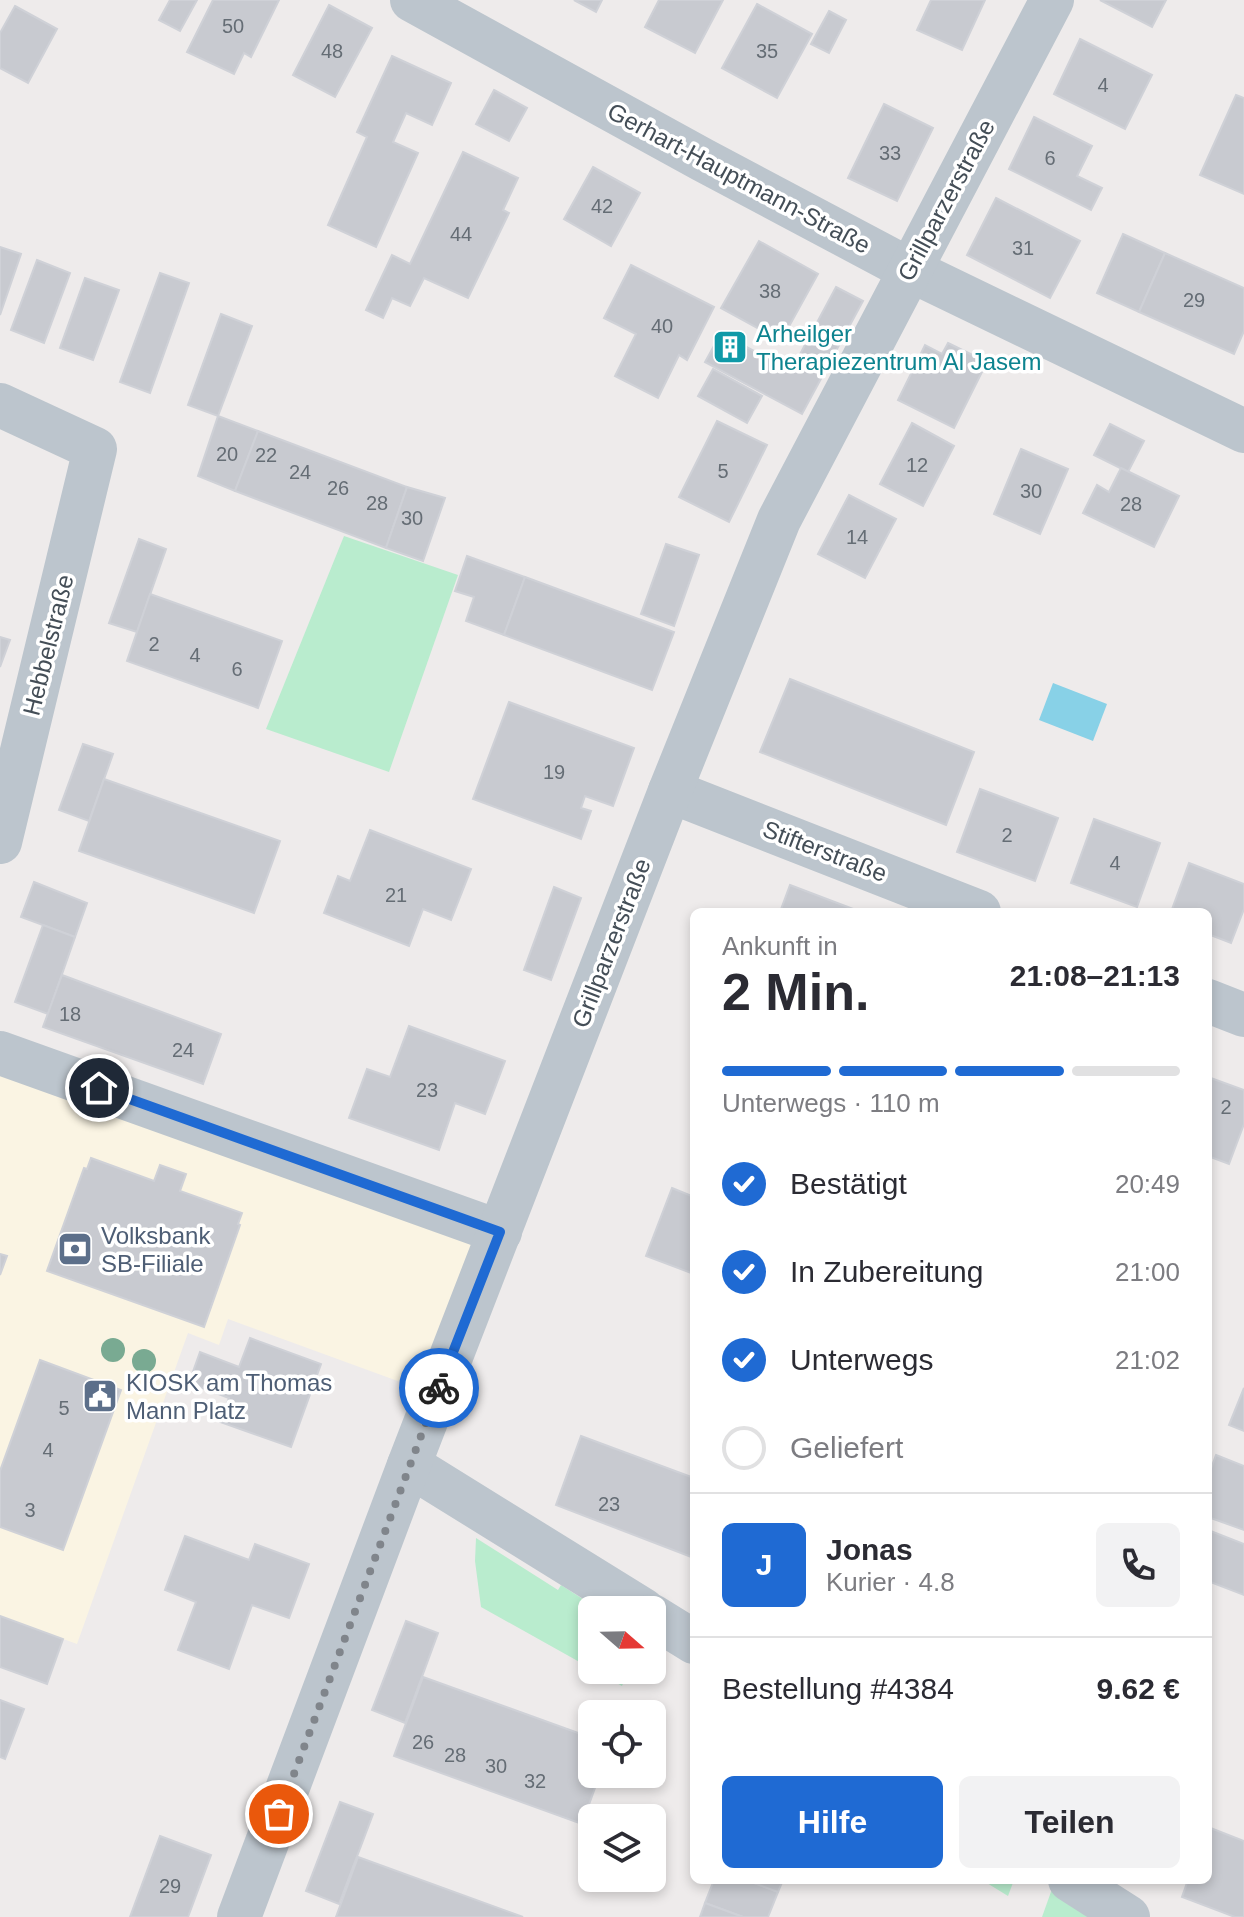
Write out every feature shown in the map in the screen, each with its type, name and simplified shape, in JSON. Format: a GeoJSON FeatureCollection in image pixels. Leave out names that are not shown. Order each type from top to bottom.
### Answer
{"type":"FeatureCollection","features":[{"type":"Feature","properties":{"kind":"street","name":"Gerhart-Hauptmann-Straße"},"geometry":{"type":"LineString","coordinates":[[412,0],[910,270],[1244,431]]}},
{"type":"Feature","properties":{"kind":"street","name":"Grillparzerstraße"},"geometry":{"type":"LineString","coordinates":[[239,1917],[409,1465],[670,791],[779,520],[1052,0]]}},
{"type":"Feature","properties":{"kind":"street","name":"Hebbelstraße"},"geometry":{"type":"LineString","coordinates":[[0,405],[95,449],[0,842]]}},
{"type":"Feature","properties":{"kind":"street","name":"Stifterstraße"},"geometry":{"type":"LineString","coordinates":[[670,791],[969,908]]}},
{"type":"Feature","properties":{"kind":"street"},"geometry":{"type":"LineString","coordinates":[[1212,1003],[1244,1015]]}},
{"type":"Feature","properties":{"kind":"street"},"geometry":{"type":"LineString","coordinates":[[0,1053],[500,1232]]}},
{"type":"Feature","properties":{"kind":"street"},"geometry":{"type":"LineString","coordinates":[[409,1465],[620,1596]]}},
{"type":"Feature","properties":{"kind":"street"},"geometry":{"type":"LineString","coordinates":[[666,1625],[690,1640]]}},
{"type":"Feature","properties":{"kind":"street"},"geometry":{"type":"LineString","coordinates":[[1076,1884],[1128,1917]]}},
{"type":"Feature","properties":{"kind":"shaded area"},"geometry":{"type":"Polygon","coordinates":[[[0,1053],[500,1232],[436,1395],[228,1319],[219,1345],[188,1333],[77,1644],[0,1616],[0,1053]]]}},
{"type":"Feature","properties":{"kind":"green space"},"geometry":{"type":"Polygon","coordinates":[[[344,536],[458,575],[389,772],[266,729],[344,536]]]}},
{"type":"Feature","properties":{"kind":"green space"},"geometry":{"type":"Polygon","coordinates":[[[476,1538],[558,1590],[561,1585],[578,1596],[578,1661],[481,1607],[475,1561],[476,1538]]]}},
{"type":"Feature","properties":{"kind":"green space"},"geometry":{"type":"Polygon","coordinates":[[[988,1884],[1012,1884],[1008,1896],[988,1884]]]}},
{"type":"Feature","properties":{"kind":"green space"},"geometry":{"type":"Polygon","coordinates":[[[1052,1889],[1096,1917],[1042,1917],[1052,1889]]]}},
{"type":"Feature","properties":{"kind":"water"},"geometry":{"type":"Polygon","coordinates":[[[1053,683],[1107,704],[1093,741],[1039,720],[1053,683]]]}},
{"type":"Feature","properties":{"kind":"building"},"geometry":{"type":"Polygon","coordinates":[[[170,0],[197,0],[180,31],[159,20],[170,0]]]}},
{"type":"Feature","properties":{"kind":"building"},"geometry":{"type":"Polygon","coordinates":[[[213,0],[279,0],[251,57],[244,53],[234,74],[187,52],[213,0]]]}},
{"type":"Feature","properties":{"kind":"building"},"geometry":{"type":"Polygon","coordinates":[[[574,0],[602,0],[596,12],[574,0]]]}},
{"type":"Feature","properties":{"kind":"building"},"geometry":{"type":"Polygon","coordinates":[[[659,0],[723,0],[695,53],[645,27],[659,0]]]}},
{"type":"Feature","properties":{"kind":"building"},"geometry":{"type":"Polygon","coordinates":[[[931,0],[985,0],[962,50],[917,30],[931,0]]]}},
{"type":"Feature","properties":{"kind":"building"},"geometry":{"type":"Polygon","coordinates":[[[1100,0],[1166,0],[1152,27],[1100,0]]]}},
{"type":"Feature","properties":{"kind":"building"},"geometry":{"type":"Polygon","coordinates":[[[757,4],[812,34],[777,98],[722,68],[757,4]]]}},
{"type":"Feature","properties":{"kind":"building"},"geometry":{"type":"Polygon","coordinates":[[[329,5],[372,28],[335,97],[293,75],[329,5]]]}},
{"type":"Feature","properties":{"kind":"building"},"geometry":{"type":"Polygon","coordinates":[[[15,6],[57,29],[28,83],[0,68],[0,33],[15,6]]]}},
{"type":"Feature","properties":{"kind":"building"},"geometry":{"type":"Polygon","coordinates":[[[829,11],[846,20],[829,53],[811,44],[829,11]]]}},
{"type":"Feature","properties":{"kind":"building"},"geometry":{"type":"Polygon","coordinates":[[[1080,39],[1152,75],[1125,129],[1054,94],[1080,39]]]}},
{"type":"Feature","properties":{"kind":"building"},"geometry":{"type":"Polygon","coordinates":[[[392,56],[451,83],[432,125],[406,113],[393,142],[418,153],[376,247],[328,225],[367,137],[357,132],[392,56]]]}},
{"type":"Feature","properties":{"kind":"building"},"geometry":{"type":"Polygon","coordinates":[[[494,90],[527,108],[509,141],[476,124],[494,90]]]}},
{"type":"Feature","properties":{"kind":"building"},"geometry":{"type":"Polygon","coordinates":[[[1236,95],[1244,98],[1244,194],[1200,175],[1236,95]]]}},
{"type":"Feature","properties":{"kind":"building"},"geometry":{"type":"Polygon","coordinates":[[[884,104],[933,128],[897,201],[848,178],[884,104]]]}},
{"type":"Feature","properties":{"kind":"building"},"geometry":{"type":"Polygon","coordinates":[[[1034,117],[1092,146],[1077,176],[1102,188],[1091,210],[1009,169],[1034,117]]]}},
{"type":"Feature","properties":{"kind":"building"},"geometry":{"type":"Polygon","coordinates":[[[463,152],[518,178],[503,210],[509,213],[468,298],[424,278],[410,306],[392,298],[383,318],[366,310],[392,255],[410,264],[463,152]]]}},
{"type":"Feature","properties":{"kind":"building"},"geometry":{"type":"Polygon","coordinates":[[[593,167],[640,193],[611,246],[564,219],[593,167]]]}},
{"type":"Feature","properties":{"kind":"building"},"geometry":{"type":"Polygon","coordinates":[[[996,198],[1080,241],[1050,298],[967,255],[996,198]]]}},
{"type":"Feature","properties":{"kind":"building"},"geometry":{"type":"Polygon","coordinates":[[[1123,234],[1165,253],[1139,312],[1097,293],[1123,234]]]}},
{"type":"Feature","properties":{"kind":"building"},"geometry":{"type":"Polygon","coordinates":[[[759,241],[818,274],[781,341],[721,308],[759,241]]]}},
{"type":"Feature","properties":{"kind":"building"},"geometry":{"type":"Polygon","coordinates":[[[0,247],[21,254],[0,315],[0,247]]]}},
{"type":"Feature","properties":{"kind":"building"},"geometry":{"type":"Polygon","coordinates":[[[1165,253],[1244,288],[1244,331],[1234,354],[1139,312],[1165,253]]]}},
{"type":"Feature","properties":{"kind":"building"},"geometry":{"type":"Polygon","coordinates":[[[37,260],[70,273],[44,343],[11,330],[37,260]]]}},
{"type":"Feature","properties":{"kind":"building"},"geometry":{"type":"Polygon","coordinates":[[[631,265],[714,307],[687,360],[679,355],[658,398],[615,376],[636,334],[604,318],[631,265]]]}},
{"type":"Feature","properties":{"kind":"building"},"geometry":{"type":"Polygon","coordinates":[[[160,273],[189,283],[150,393],[120,382],[160,273]]]}},
{"type":"Feature","properties":{"kind":"building"},"geometry":{"type":"Polygon","coordinates":[[[85,278],[119,290],[93,360],[60,348],[85,278]]]}},
{"type":"Feature","properties":{"kind":"building","name":"Arheilger Therapiezentrum Al Jasem"},"geometry":{"type":"Polygon","coordinates":[[[836,287],[863,301],[802,414],[705,362],[721,333],[791,371],[836,287]]]}},
{"type":"Feature","properties":{"kind":"building"},"geometry":{"type":"Polygon","coordinates":[[[221,314],[252,326],[218,416],[188,405],[221,314]]]}},
{"type":"Feature","properties":{"kind":"building"},"geometry":{"type":"Polygon","coordinates":[[[948,343],[987,362],[954,428],[898,400],[925,345],[942,354],[948,343]]]}},
{"type":"Feature","properties":{"kind":"building"},"geometry":{"type":"Polygon","coordinates":[[[713,369],[762,396],[747,423],[698,396],[713,369]]]}},
{"type":"Feature","properties":{"kind":"building"},"geometry":{"type":"Polygon","coordinates":[[[218,416],[258,431],[235,491],[198,476],[218,416]]]}},
{"type":"Feature","properties":{"kind":"building"},"geometry":{"type":"Polygon","coordinates":[[[717,421],[767,445],[729,522],[679,497],[717,421]]]}},
{"type":"Feature","properties":{"kind":"building"},"geometry":{"type":"Polygon","coordinates":[[[912,423],[954,446],[923,506],[880,484],[912,423]]]}},
{"type":"Feature","properties":{"kind":"building"},"geometry":{"type":"Polygon","coordinates":[[[1110,424],[1144,441],[1128,472],[1094,455],[1110,424]]]}},
{"type":"Feature","properties":{"kind":"building"},"geometry":{"type":"Polygon","coordinates":[[[258,431],[407,487],[386,548],[235,491],[258,431]]]}},
{"type":"Feature","properties":{"kind":"building"},"geometry":{"type":"Polygon","coordinates":[[[1021,449],[1068,469],[1040,534],[994,514],[1021,449]]]}},
{"type":"Feature","properties":{"kind":"building"},"geometry":{"type":"Polygon","coordinates":[[[1121,468],[1179,496],[1154,547],[1083,513],[1097,485],[1109,492],[1121,468]]]}},
{"type":"Feature","properties":{"kind":"building"},"geometry":{"type":"Polygon","coordinates":[[[407,487],[445,498],[423,561],[386,548],[407,487]]]}},
{"type":"Feature","properties":{"kind":"building"},"geometry":{"type":"Polygon","coordinates":[[[849,495],[896,519],[865,578],[818,554],[849,495]]]}},
{"type":"Feature","properties":{"kind":"building"},"geometry":{"type":"Polygon","coordinates":[[[139,539],[166,549],[137,632],[109,623],[139,539]]]}},
{"type":"Feature","properties":{"kind":"building"},"geometry":{"type":"Polygon","coordinates":[[[666,544],[699,555],[674,626],[641,614],[666,544]]]}},
{"type":"Feature","properties":{"kind":"building"},"geometry":{"type":"Polygon","coordinates":[[[467,556],[525,577],[504,635],[466,621],[474,597],[455,591],[467,556]]]}},
{"type":"Feature","properties":{"kind":"building"},"geometry":{"type":"Polygon","coordinates":[[[525,577],[674,632],[652,690],[504,635],[525,577]]]}},
{"type":"Feature","properties":{"kind":"building"},"geometry":{"type":"Polygon","coordinates":[[[150,594],[282,641],[258,708],[127,661],[150,594]]]}},
{"type":"Feature","properties":{"kind":"building"},"geometry":{"type":"Polygon","coordinates":[[[0,637],[10,640],[0,667],[0,637]]]}},
{"type":"Feature","properties":{"kind":"building"},"geometry":{"type":"Polygon","coordinates":[[[790,679],[974,752],[946,825],[760,752],[790,679]]]}},
{"type":"Feature","properties":{"kind":"building"},"geometry":{"type":"Polygon","coordinates":[[[509,702],[634,748],[613,806],[585,796],[581,808],[591,811],[581,839],[473,799],[509,702]]]}},
{"type":"Feature","properties":{"kind":"building"},"geometry":{"type":"Polygon","coordinates":[[[83,744],[113,754],[89,821],[59,810],[83,744]]]}},
{"type":"Feature","properties":{"kind":"building"},"geometry":{"type":"Polygon","coordinates":[[[104,779],[280,841],[254,913],[79,851],[104,779]]]}},
{"type":"Feature","properties":{"kind":"building"},"geometry":{"type":"Polygon","coordinates":[[[980,789],[1058,818],[1035,881],[957,852],[980,789]]]}},
{"type":"Feature","properties":{"kind":"building"},"geometry":{"type":"Polygon","coordinates":[[[1094,819],[1160,843],[1137,907],[1071,883],[1094,819]]]}},
{"type":"Feature","properties":{"kind":"building"},"geometry":{"type":"Polygon","coordinates":[[[370,830],[471,869],[451,920],[423,909],[409,946],[324,913],[338,876],[350,881],[370,830]]]}},
{"type":"Feature","properties":{"kind":"building"},"geometry":{"type":"Polygon","coordinates":[[[1189,863],[1244,884],[1244,909],[1231,943],[1212,936],[1212,908],[1172,908],[1189,863]]]}},
{"type":"Feature","properties":{"kind":"building"},"geometry":{"type":"Polygon","coordinates":[[[34,882],[87,903],[75,937],[21,917],[34,882]]]}},
{"type":"Feature","properties":{"kind":"building"},"geometry":{"type":"Polygon","coordinates":[[[790,885],[850,908],[781,908],[790,885]]]}},
{"type":"Feature","properties":{"kind":"building"},"geometry":{"type":"Polygon","coordinates":[[[554,887],[581,898],[551,980],[524,970],[554,887]]]}},
{"type":"Feature","properties":{"kind":"building"},"geometry":{"type":"Polygon","coordinates":[[[43,925],[75,937],[48,1014],[15,1002],[43,925]]]}},
{"type":"Feature","properties":{"kind":"building"},"geometry":{"type":"Polygon","coordinates":[[[62,975],[221,1034],[203,1084],[43,1027],[62,975]]]}},
{"type":"Feature","properties":{"kind":"building"},"geometry":{"type":"Polygon","coordinates":[[[409,1026],[505,1061],[485,1114],[455,1103],[439,1150],[349,1118],[367,1069],[390,1077],[409,1026]]]}},
{"type":"Feature","properties":{"kind":"building"},"geometry":{"type":"Polygon","coordinates":[[[1212,1078],[1244,1090],[1244,1124],[1229,1164],[1212,1158],[1212,1078]]]}},
{"type":"Feature","properties":{"kind":"building"},"geometry":{"type":"Polygon","coordinates":[[[91,1158],[154,1181],[160,1165],[186,1174],[180,1191],[242,1213],[204,1327],[47,1271],[84,1168],[87,1169],[91,1158]]]}},
{"type":"Feature","properties":{"kind":"building"},"geometry":{"type":"Polygon","coordinates":[[[672,1188],[690,1195],[690,1272],[646,1256],[672,1188]]]}},
{"type":"Feature","properties":{"kind":"building"},"geometry":{"type":"Polygon","coordinates":[[[0,1254],[7,1256],[0,1275],[0,1254]]]}},
{"type":"Feature","properties":{"kind":"building"},"geometry":{"type":"Polygon","coordinates":[[[250,1338],[321,1364],[291,1447],[220,1422],[229,1398],[189,1383],[200,1352],[239,1367],[250,1338]]]}},
{"type":"Feature","properties":{"kind":"building"},"geometry":{"type":"Polygon","coordinates":[[[40,1360],[121,1390],[63,1550],[0,1527],[0,1471],[40,1360]]]}},
{"type":"Feature","properties":{"kind":"building"},"geometry":{"type":"Polygon","coordinates":[[[1244,1388],[1244,1431],[1229,1425],[1244,1388]]]}},
{"type":"Feature","properties":{"kind":"building"},"geometry":{"type":"Polygon","coordinates":[[[581,1436],[690,1477],[690,1556],[556,1505],[581,1436]]]}},
{"type":"Feature","properties":{"kind":"building"},"geometry":{"type":"Polygon","coordinates":[[[1216,1455],[1244,1466],[1244,1530],[1212,1518],[1212,1466],[1216,1455]]]}},
{"type":"Feature","properties":{"kind":"building"},"geometry":{"type":"Polygon","coordinates":[[[1212,1532],[1244,1544],[1244,1595],[1212,1583],[1212,1532]]]}},
{"type":"Feature","properties":{"kind":"building"},"geometry":{"type":"Polygon","coordinates":[[[185,1536],[249,1560],[255,1544],[309,1564],[289,1618],[252,1605],[229,1669],[178,1650],[196,1602],[165,1590],[185,1536]]]}},
{"type":"Feature","properties":{"kind":"building"},"geometry":{"type":"Polygon","coordinates":[[[0,1616],[63,1639],[47,1684],[0,1667],[0,1616]]]}},
{"type":"Feature","properties":{"kind":"building"},"geometry":{"type":"Polygon","coordinates":[[[406,1621],[438,1633],[405,1723],[372,1710],[406,1621]]]}},
{"type":"Feature","properties":{"kind":"building"},"geometry":{"type":"Polygon","coordinates":[[[423,1677],[578,1733],[578,1788],[595,1788],[589,1804],[578,1804],[578,1823],[394,1756],[423,1677]]]}},
{"type":"Feature","properties":{"kind":"building"},"geometry":{"type":"Polygon","coordinates":[[[0,1700],[24,1709],[5,1759],[0,1757],[0,1700]]]}},
{"type":"Feature","properties":{"kind":"building"},"geometry":{"type":"Polygon","coordinates":[[[340,1802],[373,1814],[339,1904],[306,1891],[340,1802]]]}},
{"type":"Feature","properties":{"kind":"building"},"geometry":{"type":"Polygon","coordinates":[[[1212,1829],[1244,1841],[1244,1917],[1235,1917],[1182,1897],[1187,1884],[1212,1884],[1212,1829]]]}},
{"type":"Feature","properties":{"kind":"building"},"geometry":{"type":"Polygon","coordinates":[[[160,1836],[211,1855],[188,1917],[130,1917],[160,1836]]]}},
{"type":"Feature","properties":{"kind":"building"},"geometry":{"type":"Polygon","coordinates":[[[358,1857],[523,1917],[336,1917],[358,1857]]]}},
{"type":"Feature","properties":{"kind":"building"},"geometry":{"type":"Polygon","coordinates":[[[712,1884],[757,1884],[778,1892],[768,1917],[743,1917],[705,1903],[712,1884]]]}},
{"type":"Feature","properties":{"kind":"building"},"geometry":{"type":"Polygon","coordinates":[[[757,1884],[781,1884],[778,1892],[757,1884]]]}},
{"type":"Feature","properties":{"kind":"building"},"geometry":{"type":"Polygon","coordinates":[[[705,1903],[743,1917],[700,1917],[705,1903]]]}},
{"type":"Feature","properties":{"kind":"way so far"},"geometry":{"type":"LineString","coordinates":[[279,1814],[439,1388]]}},
{"type":"Feature","properties":{"kind":"place","name":"Arheilger Therapiezentrum Al Jasem"},"geometry":{"type":"Point","coordinates":[730,347]}},
{"type":"Feature","properties":{"kind":"place","name":"Volksbank SB-Filiale"},"geometry":{"type":"Point","coordinates":[75,1249]}},
{"type":"Feature","properties":{"kind":"place","name":"KIOSK am Thomas Mann Platz"},"geometry":{"type":"Point","coordinates":[100,1396]}},
{"type":"Feature","properties":{"kind":"route"},"geometry":{"type":"LineString","coordinates":[[99,1088],[500,1232],[439,1388]]}}]}
